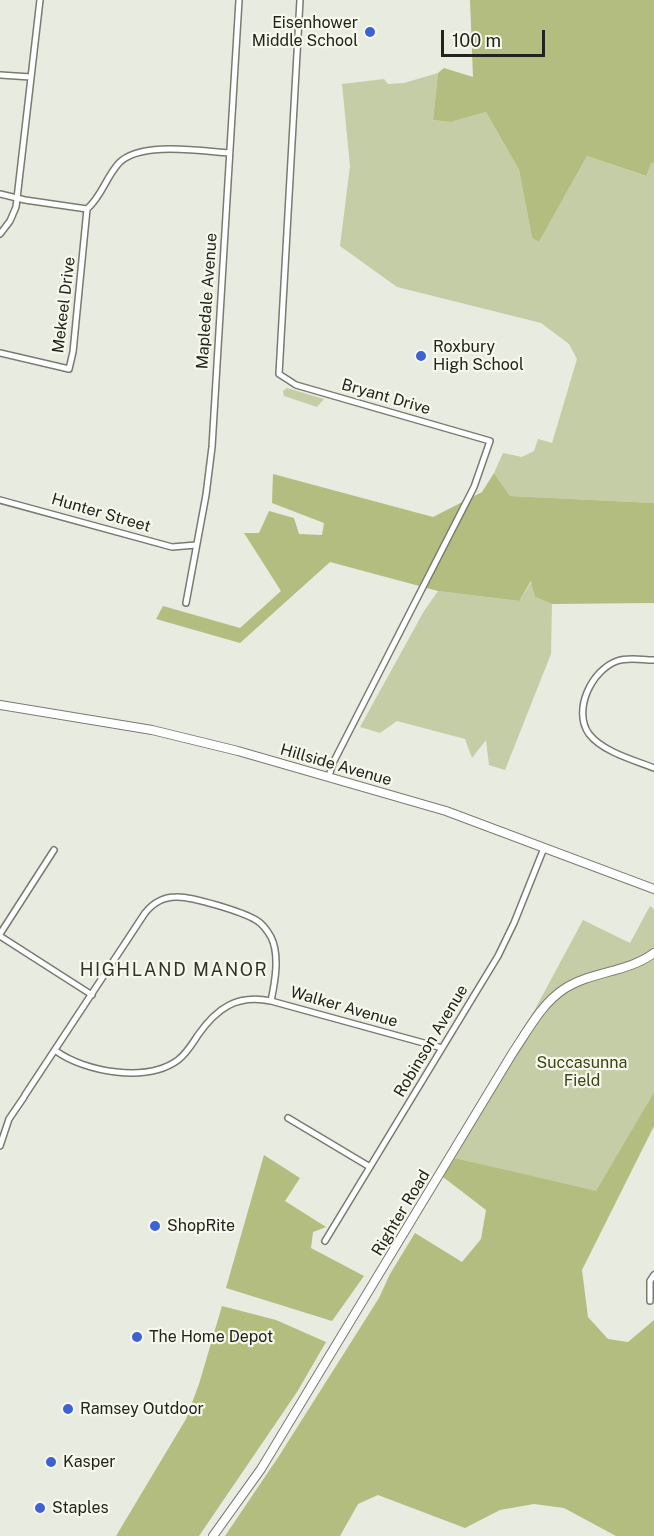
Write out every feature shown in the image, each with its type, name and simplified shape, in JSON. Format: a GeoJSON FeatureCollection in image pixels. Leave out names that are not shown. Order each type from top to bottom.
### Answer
{"type":"FeatureCollection","features":[{"type":"Feature","properties":{"kind":"street"},"geometry":{"type":"LineString","coordinates":[[0,234],[15,210],[40,0]]}},
{"type":"Feature","properties":{"kind":"street","name":"Mapledale Avenue"},"geometry":{"type":"LineString","coordinates":[[186,603],[206,495],[212,447],[239,0]]}},
{"type":"Feature","properties":{"kind":"street","name":"Bryant Drive"},"geometry":{"type":"LineString","coordinates":[[300,0],[279,374],[296,384],[490,441],[474,487],[333,763],[329,777]]}},
{"type":"Feature","properties":{"kind":"street"},"geometry":{"type":"LineString","coordinates":[[0,75],[31,77]]}},
{"type":"Feature","properties":{"kind":"street"},"geometry":{"type":"LineString","coordinates":[[0,194],[87,210],[97,200],[118,165],[135,153],[158,150],[229,153]]}},
{"type":"Feature","properties":{"kind":"street","name":"Mekeel Drive"},"geometry":{"type":"LineString","coordinates":[[0,353],[69,369],[73,352],[87,210]]}},
{"type":"Feature","properties":{"kind":"street","name":"Hunter Street"},"geometry":{"type":"LineString","coordinates":[[0,500],[172,547],[196,545]]}},
{"type":"Feature","properties":{"kind":"street"},"geometry":{"type":"LineString","coordinates":[[654,660],[618,661],[605,668],[596,676],[589,689],[583,719],[588,733],[597,742],[654,768]]}},
{"type":"Feature","properties":{"kind":"street","name":"Hillside Avenue"},"geometry":{"type":"LineString","coordinates":[[0,705],[152,730],[238,751],[446,811],[654,889]]}},
{"type":"Feature","properties":{"kind":"street","name":"Robinson Avenue"},"geometry":{"type":"LineString","coordinates":[[326,1241],[498,956],[544,848]]}},
{"type":"Feature","properties":{"kind":"street"},"geometry":{"type":"LineString","coordinates":[[54,850],[0,935],[92,995]]}},
{"type":"Feature","properties":{"kind":"street"},"geometry":{"type":"LineString","coordinates":[[0,1146],[9,1119],[149,908],[161,900],[178,896],[197,900],[248,916],[263,925],[272,939],[275,956],[271,1001]]}},
{"type":"Feature","properties":{"kind":"street","name":"Righter Road"},"geometry":{"type":"LineString","coordinates":[[213,1536],[261,1468],[512,1054],[541,1011],[564,988],[631,965],[654,953]]}},
{"type":"Feature","properties":{"kind":"street","name":"Walker Avenue"},"geometry":{"type":"LineString","coordinates":[[56,1051],[68,1060],[92,1069],[112,1072],[158,1070],[187,1052],[211,1018],[222,1008],[244,1000],[271,1001],[442,1048]]}},
{"type":"Feature","properties":{"kind":"street"},"geometry":{"type":"LineString","coordinates":[[288,1118],[370,1167]]}},
{"type":"Feature","properties":{"kind":"street"},"geometry":{"type":"LineString","coordinates":[[650,1300],[650,1281],[654,1275]]}},
{"type":"Feature","properties":{"kind":"green space"},"geometry":{"type":"Polygon","coordinates":[[[470,0],[654,0],[654,163],[651,163],[646,176],[587,156],[539,242],[532,238],[519,170],[486,112],[451,122],[433,120],[438,73],[444,68],[473,77],[470,0]]]}},
{"type":"Feature","properties":{"kind":"green space"},"geometry":{"type":"Polygon","coordinates":[[[438,73],[433,120],[451,122],[486,112],[519,170],[532,238],[539,242],[587,156],[645,176],[651,162],[654,163],[654,503],[510,496],[494,473],[503,453],[522,457],[534,451],[538,439],[552,443],[577,359],[569,344],[541,323],[397,287],[340,246],[350,166],[342,84],[384,79],[388,84],[404,83],[438,73]]]}},
{"type":"Feature","properties":{"kind":"green space"},"geometry":{"type":"Polygon","coordinates":[[[287,388],[324,399],[317,407],[284,396],[283,391],[287,388]]]}},
{"type":"Feature","properties":{"kind":"green space"},"geometry":{"type":"Polygon","coordinates":[[[494,473],[510,496],[654,503],[654,603],[552,604],[535,597],[531,581],[519,601],[438,591],[330,562],[240,643],[156,619],[163,606],[240,628],[281,591],[244,533],[259,533],[269,511],[294,518],[299,534],[322,535],[324,523],[272,503],[273,474],[433,517],[482,492],[494,473]]]}},
{"type":"Feature","properties":{"kind":"green space"},"geometry":{"type":"Polygon","coordinates":[[[532,581],[535,597],[552,604],[551,654],[505,770],[489,765],[486,740],[472,758],[465,739],[397,721],[380,733],[360,727],[424,611],[438,591],[519,601],[532,581]]]}},
{"type":"Feature","properties":{"kind":"green space","name":"Succasunna Field"},"geometry":{"type":"Polygon","coordinates":[[[650,906],[654,909],[654,1092],[596,1192],[455,1158],[583,920],[630,943],[650,906]]]}},
{"type":"Feature","properties":{"kind":"green space"},"geometry":{"type":"Polygon","coordinates":[[[654,1092],[654,1126],[582,1270],[588,1317],[608,1339],[628,1342],[654,1320],[654,1536],[616,1536],[564,1508],[534,1504],[500,1510],[465,1528],[378,1495],[358,1504],[340,1536],[225,1536],[279,1456],[379,1298],[390,1274],[415,1233],[462,1262],[481,1239],[486,1210],[443,1177],[455,1158],[596,1191],[654,1092]]]}},
{"type":"Feature","properties":{"kind":"green space"},"geometry":{"type":"Polygon","coordinates":[[[264,1155],[300,1178],[285,1201],[326,1227],[313,1232],[311,1248],[364,1276],[332,1321],[226,1288],[264,1155]]]}},
{"type":"Feature","properties":{"kind":"green space"},"geometry":{"type":"Polygon","coordinates":[[[222,1306],[276,1320],[326,1342],[297,1392],[199,1536],[116,1536],[186,1419],[222,1306]]]}},
{"type":"Feature","properties":{"kind":"place","name":"Eisenhower Middle School"},"geometry":{"type":"Point","coordinates":[370,32]}},
{"type":"Feature","properties":{"kind":"place","name":"Roxbury High School"},"geometry":{"type":"Point","coordinates":[421,356]}},
{"type":"Feature","properties":{"kind":"place","name":"ShopRite"},"geometry":{"type":"Point","coordinates":[155,1226]}},
{"type":"Feature","properties":{"kind":"place","name":"The Home Depot"},"geometry":{"type":"Point","coordinates":[137,1337]}},
{"type":"Feature","properties":{"kind":"place","name":"Ramsey Outdoor"},"geometry":{"type":"Point","coordinates":[68,1409]}},
{"type":"Feature","properties":{"kind":"place","name":"Kasper"},"geometry":{"type":"Point","coordinates":[51,1462]}},
{"type":"Feature","properties":{"kind":"place","name":"Staples"},"geometry":{"type":"Point","coordinates":[40,1508]}},
{"type":"Feature","properties":{"kind":"district","name":"HIGHLAND MANOR"},"geometry":{"type":"Point","coordinates":[174,970]}}]}
